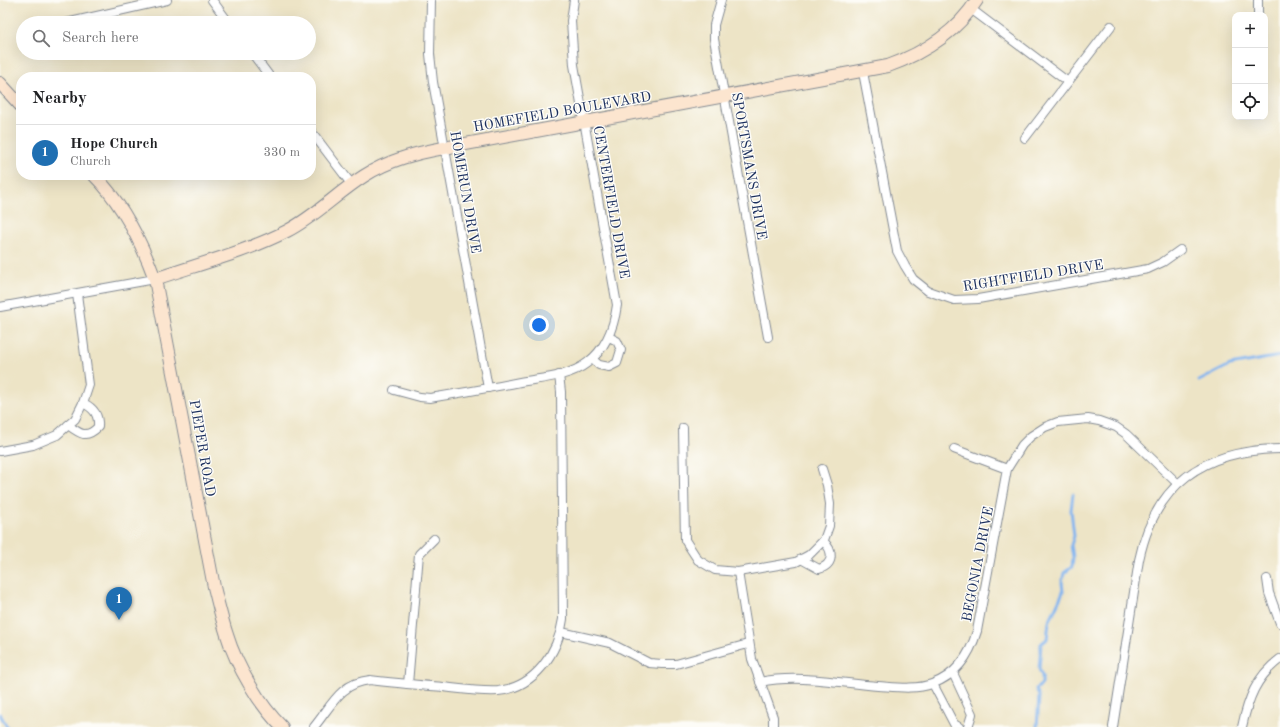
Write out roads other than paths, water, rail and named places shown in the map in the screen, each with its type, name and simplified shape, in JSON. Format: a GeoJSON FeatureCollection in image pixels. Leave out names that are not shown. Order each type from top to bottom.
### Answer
{"type":"FeatureCollection","features":[{"type":"Feature","properties":{"kind":"street"},"geometry":{"type":"LineString","coordinates":[[97,16],[168,0]]}},
{"type":"Feature","properties":{"kind":"street"},"geometry":{"type":"LineString","coordinates":[[212,0],[224,16]]}},
{"type":"Feature","properties":{"kind":"street","name":"HOMERUN DRIVE"},"geometry":{"type":"LineString","coordinates":[[430,0],[430,54],[444,148],[488,388]]}},
{"type":"Feature","properties":{"kind":"street","name":"CENTERFIELD DRIVE"},"geometry":{"type":"LineString","coordinates":[[394,390],[430,398],[559,375],[575,370],[592,359],[609,337],[615,319],[617,305],[574,65],[572,21],[574,0]]}},
{"type":"Feature","properties":{"kind":"street","name":"SPORTSMANS DRIVE"},"geometry":{"type":"LineString","coordinates":[[721,0],[714,25],[714,39],[768,337]]}},
{"type":"Feature","properties":{"kind":"street"},"geometry":{"type":"LineString","coordinates":[[1258,0],[1258,12]]}},
{"type":"Feature","properties":{"kind":"street"},"geometry":{"type":"LineString","coordinates":[[974,4],[1068,82]]}},
{"type":"Feature","properties":{"kind":"street","name":"HOMEFIELD BOULEVARD"},"geometry":{"type":"LineString","coordinates":[[155,279],[265,241],[310,217],[365,175],[397,159],[444,148],[863,72],[888,66],[925,51],[957,25],[974,4]]}},
{"type":"Feature","properties":{"kind":"street"},"geometry":{"type":"LineString","coordinates":[[1025,138],[1111,26]]}},
{"type":"Feature","properties":{"kind":"street"},"geometry":{"type":"LineString","coordinates":[[257,60],[266,72]]}},
{"type":"Feature","properties":{"kind":"street","name":"RIGHTFIELD DRIVE"},"geometry":{"type":"LineString","coordinates":[[863,72],[897,251],[913,279],[928,290],[954,300],[978,299],[1148,269],[1163,262],[1180,250]]}},
{"type":"Feature","properties":{"kind":"street"},"geometry":{"type":"LineString","coordinates":[[0,83],[16,101]]}},
{"type":"Feature","properties":{"kind":"street"},"geometry":{"type":"LineString","coordinates":[[316,138],[352,185]]}},
{"type":"Feature","properties":{"kind":"street","name":"PIEPER ROAD"},"geometry":{"type":"LineString","coordinates":[[99,180],[106,186],[126,216],[144,248],[155,279],[214,587],[227,636],[241,668],[259,698],[282,727]]}},
{"type":"Feature","properties":{"kind":"street"},"geometry":{"type":"LineString","coordinates":[[0,307],[155,279]]}},
{"type":"Feature","properties":{"kind":"street"},"geometry":{"type":"LineString","coordinates":[[0,451],[46,441],[58,434],[75,419],[89,385],[77,294]]}},
{"type":"Feature","properties":{"kind":"street"},"geometry":{"type":"LineString","coordinates":[[592,359],[599,364],[609,367],[617,363],[621,350],[617,341],[609,337]]}},
{"type":"Feature","properties":{"kind":"street"},"geometry":{"type":"LineString","coordinates":[[314,727],[343,690],[350,684],[370,680],[477,691],[509,689],[532,677],[543,666],[558,644],[561,632],[563,608],[562,400],[559,375]]}},
{"type":"Feature","properties":{"kind":"street"},"geometry":{"type":"LineString","coordinates":[[68,425],[76,432],[85,435],[91,433],[98,427],[99,418],[94,410],[83,402]]}},
{"type":"Feature","properties":{"kind":"street","name":"BEGONIA DRIVE"},"geometry":{"type":"LineString","coordinates":[[760,682],[785,678],[900,688],[920,687],[933,684],[953,673],[963,663],[973,645],[977,631],[1007,469],[1022,444],[1045,427],[1065,421],[1088,419],[1116,427],[1126,434],[1177,483]]}},
{"type":"Feature","properties":{"kind":"street"},"geometry":{"type":"LineString","coordinates":[[683,428],[685,540],[698,560],[715,570],[738,572],[796,562],[809,555],[823,541],[829,526],[830,504],[827,485],[822,469]]}},
{"type":"Feature","properties":{"kind":"street"},"geometry":{"type":"LineString","coordinates":[[954,449],[1007,469]]}},
{"type":"Feature","properties":{"kind":"street"},"geometry":{"type":"LineString","coordinates":[[1113,727],[1144,537],[1151,519],[1177,483],[1198,469],[1230,454],[1247,451],[1280,449]]}},
{"type":"Feature","properties":{"kind":"street"},"geometry":{"type":"LineString","coordinates":[[408,684],[419,554],[434,539]]}},
{"type":"Feature","properties":{"kind":"street"},"geometry":{"type":"LineString","coordinates":[[801,559],[819,569],[829,563],[832,555],[830,547],[823,541]]}},
{"type":"Feature","properties":{"kind":"street"},"geometry":{"type":"LineString","coordinates":[[738,572],[748,644],[773,717],[773,727]]}},
{"type":"Feature","properties":{"kind":"street"},"geometry":{"type":"LineString","coordinates":[[1268,579],[1269,593],[1280,623]]}},
{"type":"Feature","properties":{"kind":"street"},"geometry":{"type":"LineString","coordinates":[[561,632],[598,639],[610,643],[649,663],[662,664],[676,664],[748,644]]}},
{"type":"Feature","properties":{"kind":"street"},"geometry":{"type":"LineString","coordinates":[[1242,727],[1250,694],[1255,685],[1280,659]]}},
{"type":"Feature","properties":{"kind":"street"},"geometry":{"type":"LineString","coordinates":[[953,673],[972,714],[968,727]]}},
{"type":"Feature","properties":{"kind":"street"},"geometry":{"type":"LineString","coordinates":[[933,684],[954,724],[959,727]]}},
{"type":"Feature","properties":{"kind":"waterway"},"geometry":{"type":"LineString","coordinates":[[1199,381],[1230,365],[1280,356]]}},
{"type":"Feature","properties":{"kind":"waterway"},"geometry":{"type":"LineString","coordinates":[[1037,727],[1039,696],[1036,689],[1042,684],[1042,676],[1039,669],[1041,644],[1047,639],[1049,622],[1063,592],[1062,582],[1064,573],[1072,567],[1073,557],[1071,545],[1074,536],[1071,510],[1073,494]]}},
{"type":"Feature","properties":{"kind":"waterway"},"geometry":{"type":"LineString","coordinates":[[0,714],[7,727]]}},
{"type":"Feature","properties":{"kind":"place","name":"Hope Church"},"geometry":{"type":"Point","coordinates":[119,620]}}]}
